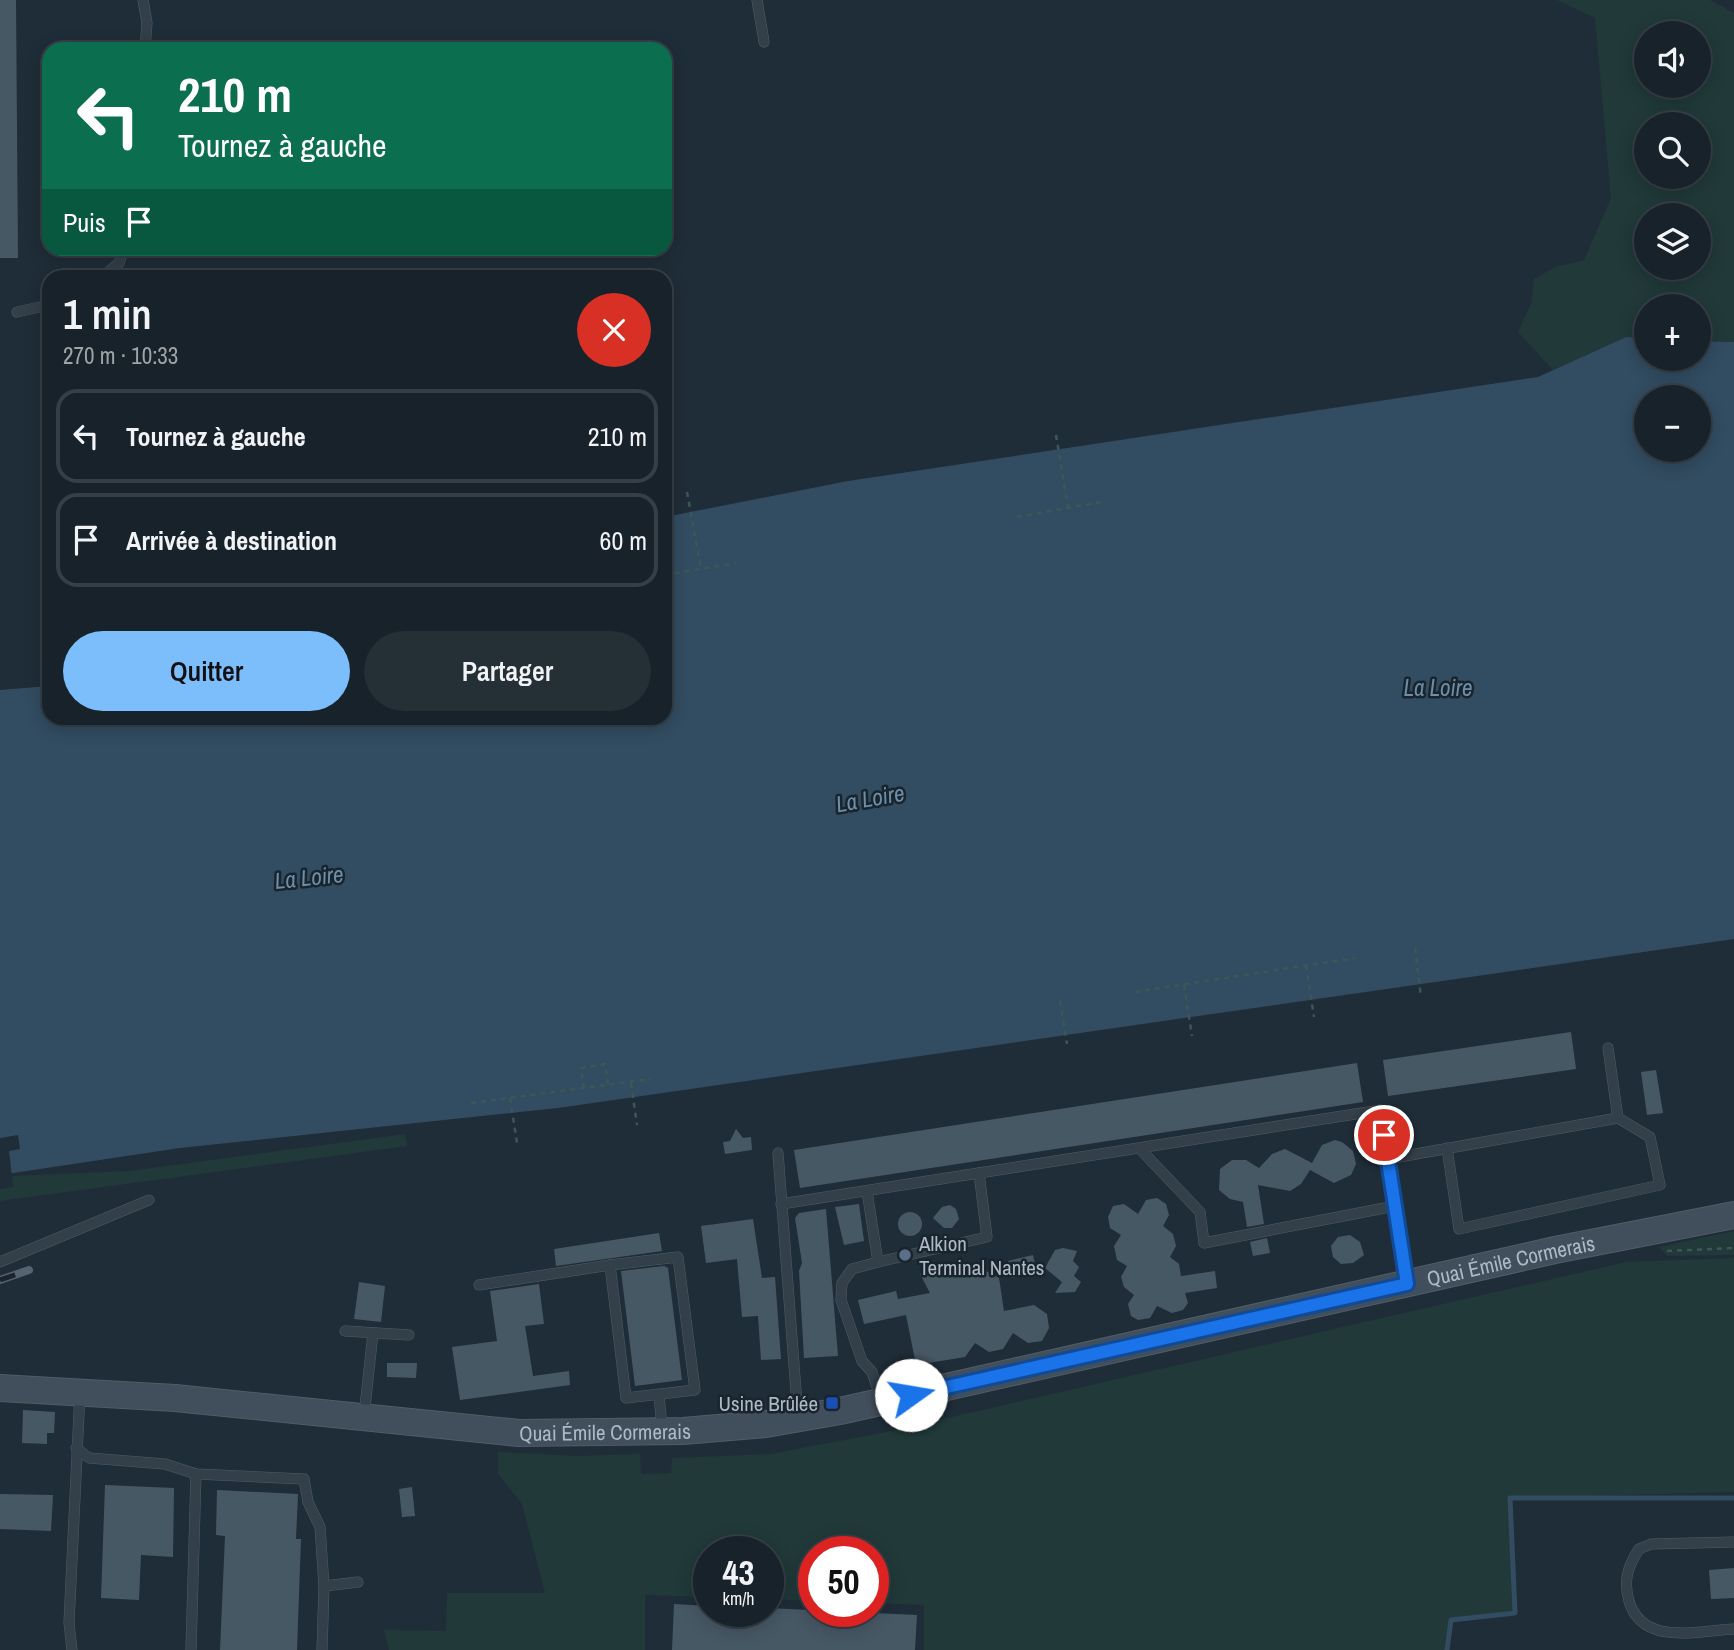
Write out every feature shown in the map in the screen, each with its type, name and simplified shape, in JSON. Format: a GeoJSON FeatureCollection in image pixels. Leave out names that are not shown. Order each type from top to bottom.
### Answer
{"type":"FeatureCollection","features":[{"type":"Feature","properties":{"kind":"main road","name":"Quai Émile Cormerais"},"geometry":{"type":"LineString","coordinates":[[0,1388],[80,1392],[519,1433],[662,1432],[798,1418],[882,1401],[1407,1284],[1734,1215]]}},
{"type":"Feature","properties":{"kind":"lane"},"geometry":{"type":"LineString","coordinates":[[143,0],[147,23],[146,42]]}},
{"type":"Feature","properties":{"kind":"lane"},"geometry":{"type":"LineString","coordinates":[[757,0],[764,42]]}},
{"type":"Feature","properties":{"kind":"lane"},"geometry":{"type":"LineString","coordinates":[[111,270],[119,263],[121,256]]}},
{"type":"Feature","properties":{"kind":"lane"},"geometry":{"type":"LineString","coordinates":[[17,312],[42,307]]}},
{"type":"Feature","properties":{"kind":"lane"},"geometry":{"type":"LineString","coordinates":[[1608,1048],[1618,1118]]}},
{"type":"Feature","properties":{"kind":"lane"},"geometry":{"type":"LineString","coordinates":[[781,1204],[1140,1150],[1381,1110],[1407,1284]]}},
{"type":"Feature","properties":{"kind":"lane"},"geometry":{"type":"LineString","coordinates":[[1388,1158],[1618,1118],[1650,1137],[1660,1185],[1459,1229],[1447,1148]]}},
{"type":"Feature","properties":{"kind":"lane"},"geometry":{"type":"LineString","coordinates":[[1140,1150],[1200,1212],[1204,1243],[1395,1206]]}},
{"type":"Feature","properties":{"kind":"lane"},"geometry":{"type":"LineString","coordinates":[[778,1153],[798,1418]]}},
{"type":"Feature","properties":{"kind":"lane"},"geometry":{"type":"LineString","coordinates":[[882,1401],[872,1372],[862,1361],[841,1300],[842,1283],[852,1269],[987,1237],[979,1173]]}},
{"type":"Feature","properties":{"kind":"lane"},"geometry":{"type":"LineString","coordinates":[[867,1191],[878,1262]]}},
{"type":"Feature","properties":{"kind":"lane"},"geometry":{"type":"LineString","coordinates":[[0,1262],[149,1200]]}},
{"type":"Feature","properties":{"kind":"lane"},"geometry":{"type":"LineString","coordinates":[[479,1285],[610,1265],[678,1257],[695,1390],[626,1398],[610,1265]]}},
{"type":"Feature","properties":{"kind":"lane"},"geometry":{"type":"LineString","coordinates":[[345,1331],[410,1335]]}},
{"type":"Feature","properties":{"kind":"lane"},"geometry":{"type":"LineString","coordinates":[[364,1417],[373,1333]]}},
{"type":"Feature","properties":{"kind":"lane"},"geometry":{"type":"LineString","coordinates":[[72,1650],[69,1623],[80,1392]]}},
{"type":"Feature","properties":{"kind":"lane"},"geometry":{"type":"LineString","coordinates":[[659,1395],[662,1432]]}},
{"type":"Feature","properties":{"kind":"lane"},"geometry":{"type":"LineString","coordinates":[[76,1448],[89,1458],[165,1465],[196,1474],[304,1479],[308,1502],[320,1527],[324,1586],[322,1650]]}},
{"type":"Feature","properties":{"kind":"lane"},"geometry":{"type":"LineString","coordinates":[[191,1650],[196,1474]]}},
{"type":"Feature","properties":{"kind":"lane"},"geometry":{"type":"LineString","coordinates":[[1734,1542],[1651,1544],[1639,1549],[1626,1572],[1625,1587],[1634,1615],[1643,1626],[1660,1632],[1734,1629]]}},
{"type":"Feature","properties":{"kind":"lane"},"geometry":{"type":"LineString","coordinates":[[324,1586],[358,1583]]}},
{"type":"Feature","properties":{"kind":"path"},"geometry":{"type":"LineString","coordinates":[[1056,435],[1068,508]]}},
{"type":"Feature","properties":{"kind":"path"},"geometry":{"type":"LineString","coordinates":[[687,492],[701,569]]}},
{"type":"Feature","properties":{"kind":"path"},"geometry":{"type":"LineString","coordinates":[[1017,517],[1102,502]]}},
{"type":"Feature","properties":{"kind":"path"},"geometry":{"type":"LineString","coordinates":[[672,574],[736,563]]}},
{"type":"Feature","properties":{"kind":"path"},"geometry":{"type":"LineString","coordinates":[[1415,948],[1422,997]]}},
{"type":"Feature","properties":{"kind":"path"},"geometry":{"type":"LineString","coordinates":[[1135,992],[1355,958]]}},
{"type":"Feature","properties":{"kind":"path"},"geometry":{"type":"LineString","coordinates":[[1306,965],[1314,1017]]}},
{"type":"Feature","properties":{"kind":"path"},"geometry":{"type":"LineString","coordinates":[[1184,985],[1192,1036]]}},
{"type":"Feature","properties":{"kind":"path"},"geometry":{"type":"LineString","coordinates":[[1060,1001],[1067,1044]]}},
{"type":"Feature","properties":{"kind":"path"},"geometry":{"type":"LineString","coordinates":[[584,1088],[580,1068],[605,1064],[608,1084]]}},
{"type":"Feature","properties":{"kind":"path"},"geometry":{"type":"LineString","coordinates":[[471,1103],[651,1079]]}},
{"type":"Feature","properties":{"kind":"path"},"geometry":{"type":"LineString","coordinates":[[631,1082],[637,1125]]}},
{"type":"Feature","properties":{"kind":"path"},"geometry":{"type":"LineString","coordinates":[[510,1098],[517,1143]]}},
{"type":"Feature","properties":{"kind":"green space"},"geometry":{"type":"Polygon","coordinates":[[[1557,0],[1710,0],[1734,13],[1734,342],[1711,341],[1711,294],[1634,294],[1634,340],[1626,337],[1553,370],[1518,332],[1531,304],[1534,279],[1555,267],[1584,260],[1611,198],[1595,18],[1557,0]]]}},
{"type":"Feature","properties":{"kind":"green space"},"geometry":{"type":"Polygon","coordinates":[[[405,1134],[407,1146],[0,1201],[0,1189],[13,1187],[12,1176],[129,1171],[405,1134]]]}},
{"type":"Feature","properties":{"kind":"green space"},"geometry":{"type":"Polygon","coordinates":[[[1734,1231],[1734,1255],[1667,1256],[1659,1247],[1734,1231]]]}},
{"type":"Feature","properties":{"kind":"green space"},"geometry":{"type":"Polygon","coordinates":[[[1734,1258],[1734,1492],[1510,1498],[1515,1613],[1451,1620],[1447,1650],[924,1650],[924,1605],[889,1604],[889,1536],[798,1536],[798,1600],[784,1600],[784,1536],[693,1536],[693,1596],[645,1595],[645,1650],[389,1650],[384,1630],[446,1631],[447,1593],[545,1593],[522,1504],[498,1474],[498,1452],[576,1456],[640,1454],[641,1474],[671,1473],[672,1458],[771,1454],[886,1432],[1626,1262],[1734,1258]]]}},
{"type":"Feature","properties":{"kind":"water","name":"La Loire"},"geometry":{"type":"Polygon","coordinates":[[[1626,337],[1634,337],[1634,371],[1711,371],[1711,341],[1734,342],[1734,939],[558,1108],[180,1148],[0,1175],[0,690],[42,687],[42,725],[672,725],[672,516],[848,481],[1538,377],[1626,337]]]}},
{"type":"Feature","properties":{"kind":"pier"},"geometry":{"type":"Polygon","coordinates":[[[18,1135],[20,1149],[9,1151],[12,1177],[0,1179],[0,1138],[18,1135]]]}},
{"type":"Feature","properties":{"kind":"building"},"geometry":{"type":"Polygon","coordinates":[[[0,0],[16,0],[18,258],[0,258],[0,0]]]}},
{"type":"Feature","properties":{"kind":"building"},"geometry":{"type":"Polygon","coordinates":[[[1571,1032],[1576,1069],[1388,1096],[1383,1060],[1571,1032]]]}},
{"type":"Feature","properties":{"kind":"building"},"geometry":{"type":"Polygon","coordinates":[[[1357,1063],[1363,1102],[800,1188],[794,1150],[1357,1063]]]}},
{"type":"Feature","properties":{"kind":"building"},"geometry":{"type":"Polygon","coordinates":[[[1656,1070],[1663,1113],[1647,1115],[1641,1072],[1656,1070]]]}},
{"type":"Feature","properties":{"kind":"building"},"geometry":{"type":"Polygon","coordinates":[[[736,1129],[743,1138],[751,1137],[752,1150],[725,1154],[723,1142],[730,1141],[736,1129]]]}},
{"type":"Feature","properties":{"kind":"building"},"geometry":{"type":"Polygon","coordinates":[[[1335,1140],[1353,1151],[1356,1164],[1351,1175],[1334,1183],[1310,1170],[1301,1184],[1290,1191],[1258,1185],[1264,1224],[1247,1227],[1243,1202],[1230,1199],[1219,1190],[1220,1169],[1232,1160],[1246,1160],[1259,1168],[1272,1154],[1285,1149],[1312,1163],[1322,1145],[1335,1140]]]}},
{"type":"Feature","properties":{"kind":"building"},"geometry":{"type":"Polygon","coordinates":[[[1157,1198],[1166,1204],[1169,1215],[1163,1226],[1173,1234],[1176,1246],[1170,1257],[1179,1264],[1181,1276],[1215,1271],[1217,1288],[1185,1293],[1188,1303],[1183,1310],[1172,1313],[1157,1306],[1150,1318],[1138,1320],[1131,1316],[1128,1304],[1134,1295],[1124,1287],[1121,1277],[1127,1266],[1117,1260],[1114,1246],[1121,1235],[1110,1228],[1108,1217],[1113,1206],[1124,1204],[1138,1214],[1146,1200],[1157,1198]]]}},
{"type":"Feature","properties":{"kind":"building"},"geometry":{"type":"Polygon","coordinates":[[[859,1204],[864,1241],[844,1245],[835,1207],[859,1204]]]}},
{"type":"Feature","properties":{"kind":"building"},"geometry":{"type":"Polygon","coordinates":[[[950,1205],[956,1209],[959,1219],[952,1228],[944,1228],[933,1218],[942,1207],[950,1205]]]}},
{"type":"Feature","properties":{"kind":"building"},"geometry":{"type":"Polygon","coordinates":[[[826,1209],[838,1356],[804,1358],[799,1271],[802,1263],[795,1218],[799,1213],[826,1209]]]}},
{"type":"Feature","properties":{"kind":"building"},"geometry":{"type":"Polygon","coordinates":[[[910,1212],[918,1216],[922,1224],[918,1232],[910,1236],[902,1232],[898,1224],[902,1216],[910,1212]]]}},
{"type":"Feature","properties":{"kind":"building"},"geometry":{"type":"Polygon","coordinates":[[[753,1219],[762,1278],[775,1277],[781,1359],[761,1360],[758,1316],[742,1317],[737,1259],[706,1263],[701,1226],[753,1219]]]}},
{"type":"Feature","properties":{"kind":"building"},"geometry":{"type":"Polygon","coordinates":[[[659,1233],[662,1251],[556,1266],[554,1249],[659,1233]]]}},
{"type":"Feature","properties":{"kind":"building"},"geometry":{"type":"Polygon","coordinates":[[[1350,1235],[1360,1242],[1364,1255],[1353,1263],[1341,1264],[1333,1257],[1331,1246],[1338,1237],[1350,1235]]]}},
{"type":"Feature","properties":{"kind":"building"},"geometry":{"type":"Polygon","coordinates":[[[1267,1238],[1270,1253],[1253,1256],[1250,1242],[1267,1238]]]}},
{"type":"Feature","properties":{"kind":"building"},"geometry":{"type":"Polygon","coordinates":[[[1063,1248],[1077,1251],[1073,1261],[1079,1267],[1074,1276],[1081,1282],[1075,1292],[1055,1293],[1062,1282],[1045,1268],[1055,1250],[1063,1248]]]}},
{"type":"Feature","properties":{"kind":"building"},"geometry":{"type":"Polygon","coordinates":[[[1033,1255],[1037,1273],[1011,1278],[1008,1261],[1033,1255]]]}},
{"type":"Feature","properties":{"kind":"building"},"geometry":{"type":"Polygon","coordinates":[[[958,1265],[966,1265],[972,1274],[986,1271],[999,1278],[1004,1311],[1034,1305],[1047,1314],[1049,1328],[1042,1341],[1028,1343],[1013,1333],[1003,1349],[989,1352],[975,1343],[965,1357],[916,1365],[906,1315],[864,1324],[858,1300],[896,1291],[898,1299],[930,1293],[920,1274],[950,1268],[954,1271],[958,1265]]]}},
{"type":"Feature","properties":{"kind":"building"},"geometry":{"type":"Polygon","coordinates":[[[664,1266],[668,1268],[682,1380],[635,1386],[621,1271],[664,1266]]]}},
{"type":"Feature","properties":{"kind":"building"},"geometry":{"type":"Polygon","coordinates":[[[359,1282],[385,1286],[381,1322],[354,1319],[359,1282]]]}},
{"type":"Feature","properties":{"kind":"building"},"geometry":{"type":"Polygon","coordinates":[[[539,1284],[544,1324],[525,1326],[533,1376],[569,1371],[570,1385],[460,1400],[452,1347],[497,1341],[490,1291],[539,1284]]]}},
{"type":"Feature","properties":{"kind":"building"},"geometry":{"type":"Polygon","coordinates":[[[387,1363],[417,1363],[416,1378],[387,1377],[387,1363]]]}},
{"type":"Feature","properties":{"kind":"building"},"geometry":{"type":"Polygon","coordinates":[[[23,1410],[55,1412],[54,1433],[47,1433],[47,1444],[22,1443],[23,1410]]]}},
{"type":"Feature","properties":{"kind":"building"},"geometry":{"type":"Polygon","coordinates":[[[105,1485],[174,1488],[173,1557],[141,1555],[139,1600],[101,1598],[105,1485]]]}},
{"type":"Feature","properties":{"kind":"building"},"geometry":{"type":"Polygon","coordinates":[[[412,1487],[415,1516],[402,1517],[399,1489],[412,1487]]]}},
{"type":"Feature","properties":{"kind":"building"},"geometry":{"type":"Polygon","coordinates":[[[217,1490],[298,1494],[296,1539],[301,1539],[297,1650],[220,1650],[225,1536],[216,1535],[217,1490]]]}},
{"type":"Feature","properties":{"kind":"building"},"geometry":{"type":"Polygon","coordinates":[[[0,1494],[53,1495],[51,1531],[0,1529],[0,1494]]]}},
{"type":"Feature","properties":{"kind":"building"},"geometry":{"type":"Polygon","coordinates":[[[1734,1568],[1734,1598],[1711,1599],[1709,1570],[1734,1568]]]}},
{"type":"Feature","properties":{"kind":"building"},"geometry":{"type":"Polygon","coordinates":[[[674,1604],[693,1605],[693,1627],[784,1627],[784,1609],[798,1609],[798,1627],[889,1627],[889,1614],[917,1615],[915,1650],[672,1650],[674,1604]]]}},
{"type":"Feature","properties":{"kind":"waterway"},"geometry":{"type":"LineString","coordinates":[[1447,1650],[1451,1620],[1515,1613],[1510,1498],[1734,1498]]}},
{"type":"Feature","properties":{"kind":"railway"},"geometry":{"type":"LineString","coordinates":[[0,1280],[29,1270]]}},
{"type":"Feature","properties":{"kind":"place","name":"Alkion Terminal Nantes"},"geometry":{"type":"Point","coordinates":[905,1255]}},
{"type":"Feature","properties":{"kind":"place","name":"Usine Brûlée"},"geometry":{"type":"Point","coordinates":[832,1403]}},
{"type":"Feature","properties":{"kind":"route"},"geometry":{"type":"LineString","coordinates":[[911,1395],[1407,1284],[1384,1135]]}}]}
